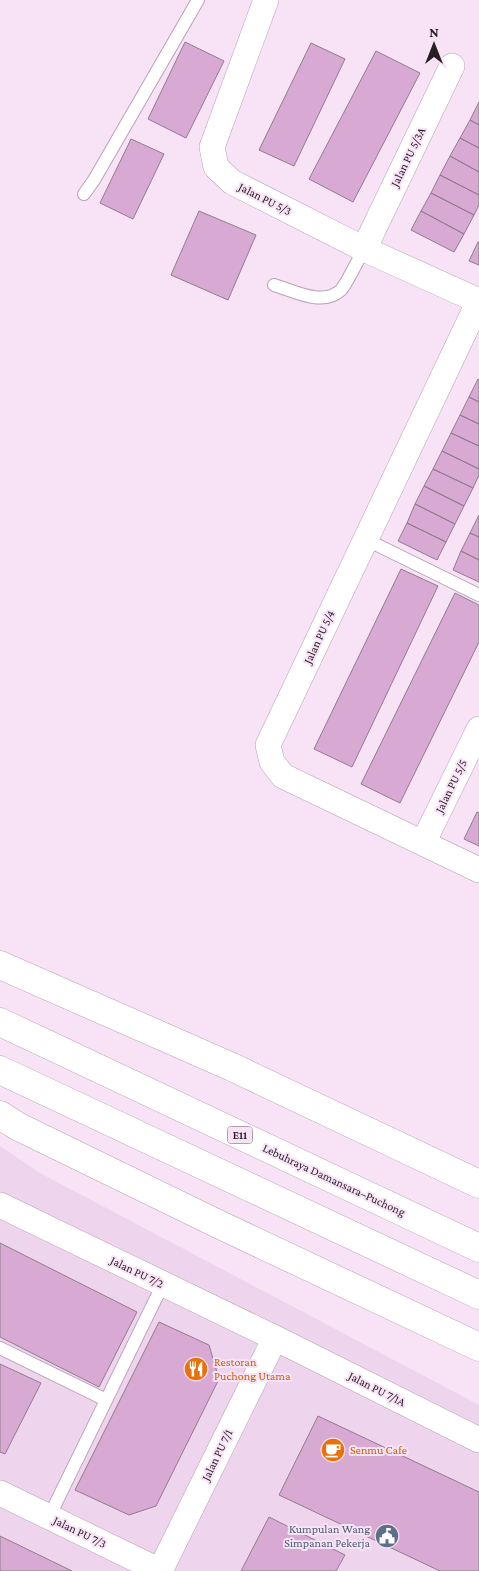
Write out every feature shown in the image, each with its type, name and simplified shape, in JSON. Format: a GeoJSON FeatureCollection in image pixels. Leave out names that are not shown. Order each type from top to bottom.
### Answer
{"type":"FeatureCollection","features":[{"type":"Feature","properties":{"kind":"highway"},"geometry":{"type":"LineString","coordinates":[[0,965],[232,1067],[479,1184]]}},
{"type":"Feature","properties":{"kind":"highway","name":"Lebuhraya Damansara–Puchong"},"geometry":{"type":"LineString","coordinates":[[0,1022],[479,1248]]}},
{"type":"Feature","properties":{"kind":"highway"},"geometry":{"type":"LineString","coordinates":[[0,1070],[479,1295]]}},
{"type":"Feature","properties":{"kind":"highway"},"geometry":{"type":"LineString","coordinates":[[8,1121],[216,1223],[479,1347]]}},
{"type":"Feature","properties":{"kind":"street","name":"Jalan PU 5/3"},"geometry":{"type":"LineString","coordinates":[[266,0],[212,147],[216,167],[232,182],[364,249],[479,301]]}},
{"type":"Feature","properties":{"kind":"street","name":"Jalan PU 5/3A"},"geometry":{"type":"LineString","coordinates":[[364,249],[452,66]]}},
{"type":"Feature","properties":{"kind":"street","name":"Jalan PU 5/4"},"geometry":{"type":"LineString","coordinates":[[479,301],[268,745],[272,762],[283,776],[479,870]]}},
{"type":"Feature","properties":{"kind":"street","name":"Jalan PU 5/5"},"geometry":{"type":"LineString","coordinates":[[423,843],[479,729]]}},
{"type":"Feature","properties":{"kind":"street","name":"Jalan PU 7/2"},"geometry":{"type":"LineString","coordinates":[[0,1205],[275,1338]]}},
{"type":"Feature","properties":{"kind":"street","name":"Jalan PU 7/1A"},"geometry":{"type":"LineString","coordinates":[[275,1338],[479,1440]]}},
{"type":"Feature","properties":{"kind":"street","name":"Jalan PU 7/1"},"geometry":{"type":"LineString","coordinates":[[160,1571],[275,1338]]}},
{"type":"Feature","properties":{"kind":"street","name":"Jalan PU 7/3"},"geometry":{"type":"LineString","coordinates":[[0,1493],[160,1571]]}},
{"type":"Feature","properties":{"kind":"lane"},"geometry":{"type":"LineString","coordinates":[[84,194],[94,180],[198,0]]}},
{"type":"Feature","properties":{"kind":"lane"},"geometry":{"type":"LineString","coordinates":[[274,285],[313,298],[328,297],[341,290],[364,249]]}},
{"type":"Feature","properties":{"kind":"lane"},"geometry":{"type":"LineString","coordinates":[[365,539],[479,595]]}},
{"type":"Feature","properties":{"kind":"lane"},"geometry":{"type":"LineString","coordinates":[[49,1516],[163,1284]]}},
{"type":"Feature","properties":{"kind":"lane"},"geometry":{"type":"LineString","coordinates":[[0,1348],[106,1400]]}},
{"type":"Feature","properties":{"kind":"shaded area"},"geometry":{"type":"Polygon","coordinates":[[[0,1146],[40,1173],[479,1405],[479,1571],[0,1571],[0,1146]]]}},
{"type":"Feature","properties":{"kind":"building"},"geometry":{"type":"Polygon","coordinates":[[[185,42],[224,61],[186,138],[148,119],[185,42]]]}},
{"type":"Feature","properties":{"kind":"building"},"geometry":{"type":"Polygon","coordinates":[[[311,43],[345,59],[294,166],[259,150],[311,43]]]}},
{"type":"Feature","properties":{"kind":"building"},"geometry":{"type":"Polygon","coordinates":[[[376,51],[420,73],[353,202],[309,179],[376,51]]]}},
{"type":"Feature","properties":{"kind":"building"},"geometry":{"type":"Polygon","coordinates":[[[479,102],[479,125],[470,120],[479,102]]]}},
{"type":"Feature","properties":{"kind":"building"},"geometry":{"type":"Polygon","coordinates":[[[470,120],[479,125],[479,148],[460,138],[470,120]]]}},
{"type":"Feature","properties":{"kind":"building"},"geometry":{"type":"Polygon","coordinates":[[[460,138],[479,148],[479,172],[450,156],[460,138]]]}},
{"type":"Feature","properties":{"kind":"building"},"geometry":{"type":"Polygon","coordinates":[[[131,139],[164,154],[133,219],[100,203],[131,139]]]}},
{"type":"Feature","properties":{"kind":"building"},"geometry":{"type":"Polygon","coordinates":[[[450,156],[479,172],[479,195],[440,175],[450,156]]]}},
{"type":"Feature","properties":{"kind":"building"},"geometry":{"type":"Polygon","coordinates":[[[440,175],[479,195],[479,205],[474,215],[431,193],[440,175]]]}},
{"type":"Feature","properties":{"kind":"building"},"geometry":{"type":"Polygon","coordinates":[[[431,193],[474,215],[464,234],[421,211],[431,193]]]}},
{"type":"Feature","properties":{"kind":"building"},"geometry":{"type":"Polygon","coordinates":[[[199,211],[256,235],[228,300],[171,275],[199,211]]]}},
{"type":"Feature","properties":{"kind":"building"},"geometry":{"type":"Polygon","coordinates":[[[421,211],[464,234],[454,252],[411,230],[421,211]]]}},
{"type":"Feature","properties":{"kind":"building"},"geometry":{"type":"Polygon","coordinates":[[[479,242],[479,265],[469,261],[479,242]]]}},
{"type":"Feature","properties":{"kind":"building"},"geometry":{"type":"Polygon","coordinates":[[[479,380],[479,402],[469,397],[479,380]]]}},
{"type":"Feature","properties":{"kind":"building"},"geometry":{"type":"Polygon","coordinates":[[[469,397],[479,402],[479,424],[460,415],[469,397]]]}},
{"type":"Feature","properties":{"kind":"building"},"geometry":{"type":"Polygon","coordinates":[[[460,415],[479,424],[479,446],[451,433],[460,415]]]}},
{"type":"Feature","properties":{"kind":"building"},"geometry":{"type":"Polygon","coordinates":[[[451,433],[479,446],[479,469],[442,451],[451,433]]]}},
{"type":"Feature","properties":{"kind":"building"},"geometry":{"type":"Polygon","coordinates":[[[442,451],[479,469],[479,475],[473,488],[433,469],[442,451]]]}},
{"type":"Feature","properties":{"kind":"building"},"geometry":{"type":"Polygon","coordinates":[[[433,469],[473,488],[464,506],[424,486],[433,469]]]}},
{"type":"Feature","properties":{"kind":"building"},"geometry":{"type":"Polygon","coordinates":[[[424,486],[464,506],[455,524],[415,504],[424,486]]]}},
{"type":"Feature","properties":{"kind":"building"},"geometry":{"type":"Polygon","coordinates":[[[415,504],[455,524],[446,542],[407,523],[415,504]]]}},
{"type":"Feature","properties":{"kind":"building"},"geometry":{"type":"Polygon","coordinates":[[[479,515],[479,537],[470,533],[479,515]]]}},
{"type":"Feature","properties":{"kind":"building"},"geometry":{"type":"Polygon","coordinates":[[[407,523],[446,542],[437,560],[398,541],[407,523]]]}},
{"type":"Feature","properties":{"kind":"building"},"geometry":{"type":"Polygon","coordinates":[[[470,533],[479,537],[479,560],[461,551],[470,533]]]}},
{"type":"Feature","properties":{"kind":"building"},"geometry":{"type":"Polygon","coordinates":[[[461,551],[479,560],[479,582],[453,570],[461,551]]]}},
{"type":"Feature","properties":{"kind":"building"},"geometry":{"type":"Polygon","coordinates":[[[401,569],[438,586],[352,767],[314,749],[401,569]]]}},
{"type":"Feature","properties":{"kind":"building"},"geometry":{"type":"Polygon","coordinates":[[[455,593],[479,605],[479,642],[400,803],[361,784],[455,593]]]}},
{"type":"Feature","properties":{"kind":"building"},"geometry":{"type":"Polygon","coordinates":[[[477,812],[479,813],[479,846],[464,839],[477,812]]]}},
{"type":"Feature","properties":{"kind":"building"},"geometry":{"type":"Polygon","coordinates":[[[0,1243],[137,1312],[99,1387],[0,1337],[0,1243]]]}},
{"type":"Feature","properties":{"kind":"building"},"geometry":{"type":"Polygon","coordinates":[[[159,1322],[209,1345],[219,1379],[156,1506],[129,1515],[75,1490],[159,1322]]]}},
{"type":"Feature","properties":{"kind":"building"},"geometry":{"type":"Polygon","coordinates":[[[0,1364],[41,1383],[5,1454],[0,1452],[0,1364]]]}},
{"type":"Feature","properties":{"kind":"building"},"geometry":{"type":"Polygon","coordinates":[[[318,1416],[479,1492],[479,1571],[440,1571],[279,1495],[318,1416]]]}},
{"type":"Feature","properties":{"kind":"building"},"geometry":{"type":"Polygon","coordinates":[[[269,1517],[345,1555],[336,1571],[241,1571],[269,1517]]]}},
{"type":"Feature","properties":{"kind":"building"},"geometry":{"type":"Polygon","coordinates":[[[0,1536],[72,1571],[0,1571],[0,1536]]]}},
{"type":"Feature","properties":{"kind":"place","name":"Restoran Puchong Utama"},"geometry":{"type":"Point","coordinates":[196,1369]}},
{"type":"Feature","properties":{"kind":"place","name":"Senmu Cafe"},"geometry":{"type":"Point","coordinates":[333,1450]}},
{"type":"Feature","properties":{"kind":"place","name":"Kumpulan Wang Simpanan Pekerja"},"geometry":{"type":"Point","coordinates":[387,1536]}}]}
